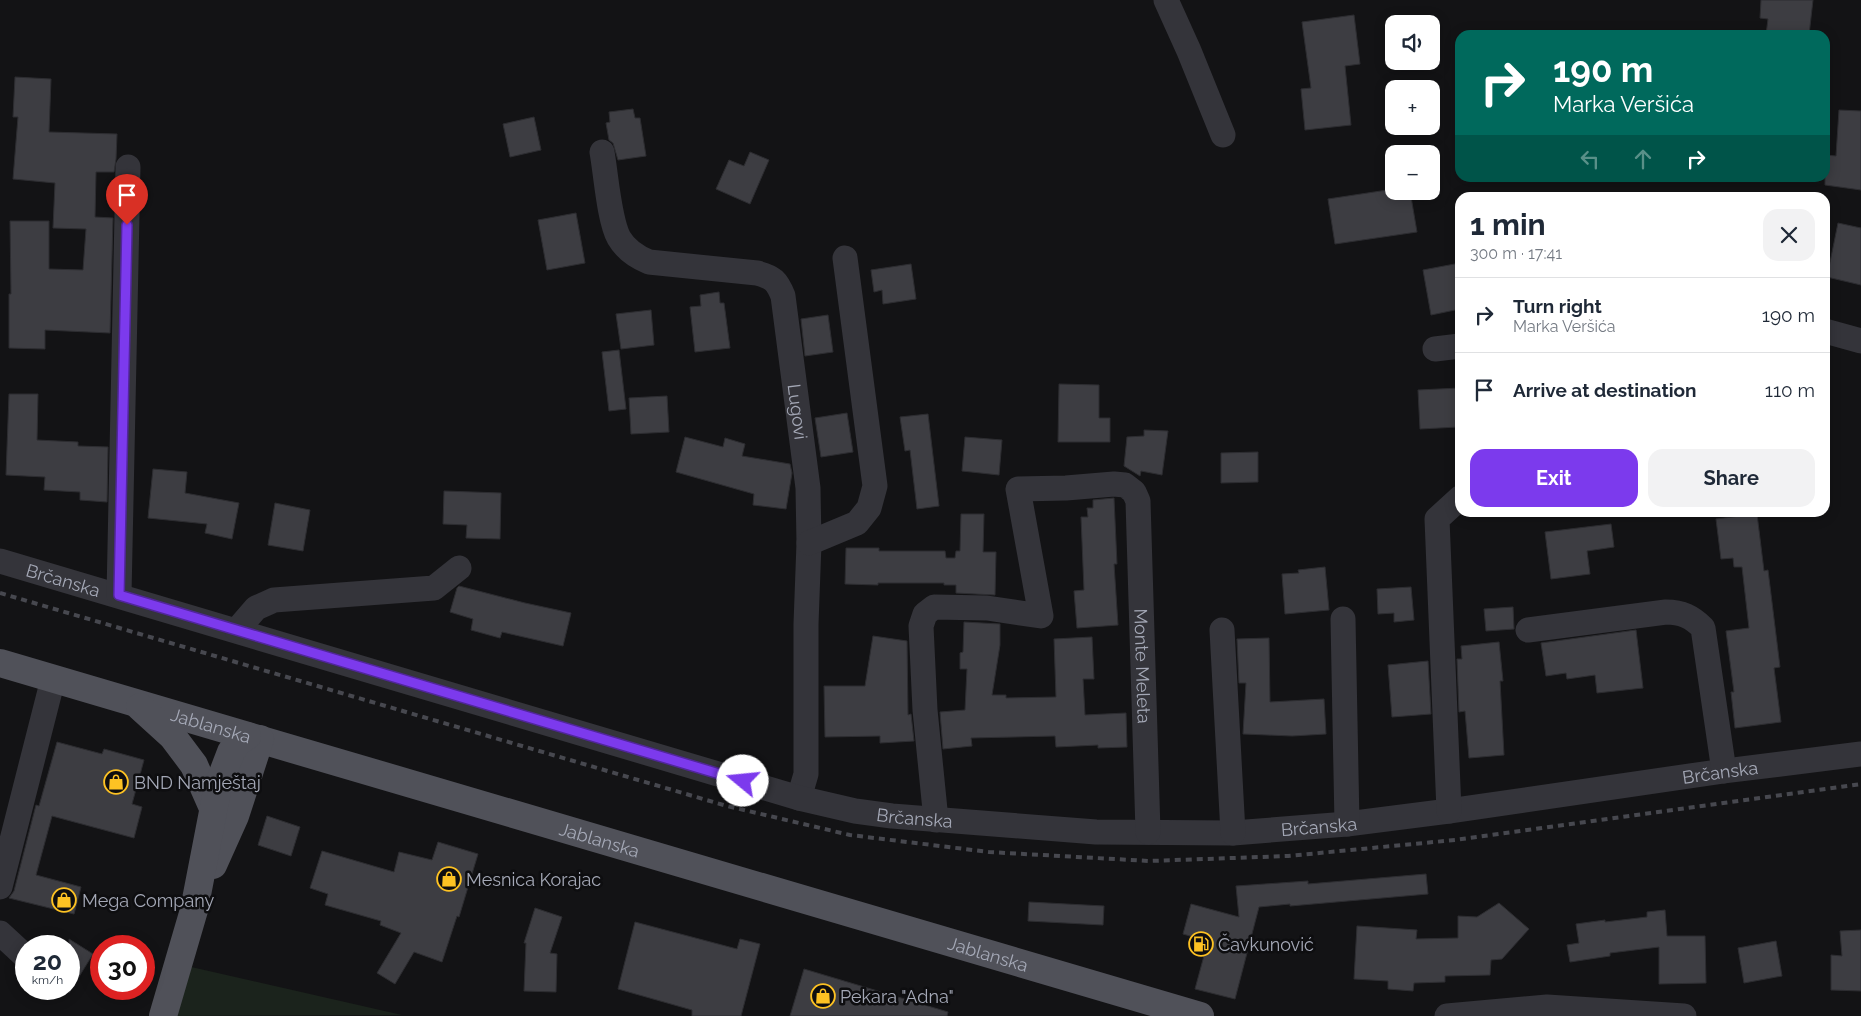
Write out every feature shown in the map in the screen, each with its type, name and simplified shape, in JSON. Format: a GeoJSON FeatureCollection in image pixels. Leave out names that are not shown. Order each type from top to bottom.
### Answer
{"type":"FeatureCollection","features":[{"type":"Feature","properties":{"kind":"main road","name":"Jablanska"},"geometry":{"type":"LineString","coordinates":[[0,663],[1200,1016]]}},
{"type":"Feature","properties":{"kind":"main road"},"geometry":{"type":"LineString","coordinates":[[135,703],[173,736],[194,765],[212,808]]}},
{"type":"Feature","properties":{"kind":"main road"},"geometry":{"type":"LineString","coordinates":[[163,1016],[194,910],[212,808],[226,763],[237,743],[254,737]]}},
{"type":"Feature","properties":{"kind":"main road"},"geometry":{"type":"LineString","coordinates":[[194,910],[235,816],[254,737]]}},
{"type":"Feature","properties":{"kind":"street"},"geometry":{"type":"LineString","coordinates":[[1166,0],[1223,135]]}},
{"type":"Feature","properties":{"kind":"street","name":"Lugovi"},"geometry":{"type":"LineString","coordinates":[[602,152],[614,226],[623,243],[637,257],[649,262],[769,276],[778,285],[783,296],[808,488],[806,774],[799,798]]}},
{"type":"Feature","properties":{"kind":"street"},"geometry":{"type":"LineString","coordinates":[[119,595],[128,167]]}},
{"type":"Feature","properties":{"kind":"street"},"geometry":{"type":"LineString","coordinates":[[809,543],[857,523],[869,508],[875,486],[845,258]]}},
{"type":"Feature","properties":{"kind":"street"},"geometry":{"type":"LineString","coordinates":[[1830,332],[1861,341]]}},
{"type":"Feature","properties":{"kind":"street"},"geometry":{"type":"LineString","coordinates":[[1435,349],[1455,347]]}},
{"type":"Feature","properties":{"kind":"street","name":"Monte Meleta"},"geometry":{"type":"LineString","coordinates":[[936,820],[925,710],[921,626],[925,614],[934,607],[943,607],[987,608],[1041,616],[1018,489],[1114,484],[1125,485],[1134,492],[1138,501],[1148,832]]}},
{"type":"Feature","properties":{"kind":"street"},"geometry":{"type":"LineString","coordinates":[[1449,811],[1437,519],[1455,503]]}},
{"type":"Feature","properties":{"kind":"street","name":"Brčanska"},"geometry":{"type":"LineString","coordinates":[[0,561],[799,798],[855,811],[936,820],[1096,832],[1233,833],[1347,824],[1724,771],[1861,754]]}},
{"type":"Feature","properties":{"kind":"street"},"geometry":{"type":"LineString","coordinates":[[237,630],[256,608],[274,600],[434,588],[459,568]]}},
{"type":"Feature","properties":{"kind":"street"},"geometry":{"type":"LineString","coordinates":[[1528,630],[1666,612],[1676,612],[1694,619],[1703,628],[1724,771]]}},
{"type":"Feature","properties":{"kind":"street"},"geometry":{"type":"LineString","coordinates":[[1343,619],[1347,824]]}},
{"type":"Feature","properties":{"kind":"street"},"geometry":{"type":"LineString","coordinates":[[1222,630],[1233,833]]}},
{"type":"Feature","properties":{"kind":"street"},"geometry":{"type":"LineString","coordinates":[[0,887],[53,679]]}},
{"type":"Feature","properties":{"kind":"street"},"geometry":{"type":"LineString","coordinates":[[0,933],[15,947]]}},
{"type":"Feature","properties":{"kind":"street"},"geometry":{"type":"LineString","coordinates":[[1447,1016],[1547,1007],[1684,1016]]}},
{"type":"Feature","properties":{"kind":"shaded area"},"geometry":{"type":"Polygon","coordinates":[[[178,964],[402,1015],[163,1016],[178,964]]]}},
{"type":"Feature","properties":{"kind":"building"},"geometry":{"type":"Polygon","coordinates":[[[1761,0],[1813,0],[1810,30],[1767,30],[1768,19],[1760,18],[1761,0]]]}},
{"type":"Feature","properties":{"kind":"building"},"geometry":{"type":"Polygon","coordinates":[[[1354,15],[1360,64],[1345,66],[1351,125],[1305,130],[1301,89],[1311,88],[1302,22],[1354,15]]]}},
{"type":"Feature","properties":{"kind":"building"},"geometry":{"type":"Polygon","coordinates":[[[15,77],[51,79],[49,132],[117,134],[114,172],[96,172],[95,217],[113,218],[110,333],[45,330],[45,349],[9,348],[9,294],[11,294],[10,221],[49,221],[49,269],[83,270],[86,229],[53,228],[55,183],[13,179],[18,117],[13,117],[15,77]]]}},
{"type":"Feature","properties":{"kind":"building"},"geometry":{"type":"Polygon","coordinates":[[[633,109],[635,118],[640,118],[646,156],[618,160],[613,143],[609,140],[606,123],[610,122],[609,112],[633,109]]]}},
{"type":"Feature","properties":{"kind":"building"},"geometry":{"type":"Polygon","coordinates":[[[1839,110],[1861,111],[1861,190],[1825,185],[1825,182],[1830,182],[1830,155],[1836,156],[1839,110]]]}},
{"type":"Feature","properties":{"kind":"building"},"geometry":{"type":"Polygon","coordinates":[[[534,117],[541,150],[510,157],[503,124],[534,117]]]}},
{"type":"Feature","properties":{"kind":"building"},"geometry":{"type":"Polygon","coordinates":[[[750,152],[769,160],[750,204],[716,189],[729,160],[744,166],[750,152]]]}},
{"type":"Feature","properties":{"kind":"building"},"geometry":{"type":"Polygon","coordinates":[[[1385,190],[1385,200],[1412,200],[1417,232],[1335,244],[1328,199],[1385,190]]]}},
{"type":"Feature","properties":{"kind":"building"},"geometry":{"type":"Polygon","coordinates":[[[576,213],[585,263],[547,270],[538,220],[576,213]]]}},
{"type":"Feature","properties":{"kind":"building"},"geometry":{"type":"Polygon","coordinates":[[[1838,223],[1861,228],[1861,285],[1830,278],[1830,262],[1838,223]]]}},
{"type":"Feature","properties":{"kind":"building"},"geometry":{"type":"Polygon","coordinates":[[[911,264],[916,299],[883,304],[882,290],[874,292],[871,270],[911,264]]]}},
{"type":"Feature","properties":{"kind":"building"},"geometry":{"type":"Polygon","coordinates":[[[1455,264],[1455,310],[1431,315],[1423,270],[1455,264]]]}},
{"type":"Feature","properties":{"kind":"building"},"geometry":{"type":"Polygon","coordinates":[[[719,292],[720,303],[724,303],[730,348],[695,352],[690,307],[701,306],[700,295],[719,292]]]}},
{"type":"Feature","properties":{"kind":"building"},"geometry":{"type":"Polygon","coordinates":[[[651,310],[654,345],[621,349],[616,314],[651,310]]]}},
{"type":"Feature","properties":{"kind":"building"},"geometry":{"type":"Polygon","coordinates":[[[828,315],[833,352],[805,356],[801,319],[828,315]]]}},
{"type":"Feature","properties":{"kind":"building"},"geometry":{"type":"Polygon","coordinates":[[[619,350],[626,409],[609,411],[602,352],[619,350]]]}},
{"type":"Feature","properties":{"kind":"building"},"geometry":{"type":"Polygon","coordinates":[[[1059,384],[1099,385],[1099,418],[1110,418],[1110,442],[1058,442],[1059,384]]]}},
{"type":"Feature","properties":{"kind":"building"},"geometry":{"type":"Polygon","coordinates":[[[1455,388],[1455,427],[1420,429],[1418,390],[1455,388]]]}},
{"type":"Feature","properties":{"kind":"building"},"geometry":{"type":"Polygon","coordinates":[[[9,394],[38,394],[37,440],[78,442],[78,446],[108,447],[107,502],[80,500],[80,492],[44,490],[45,477],[6,475],[9,394]]]}},
{"type":"Feature","properties":{"kind":"building"},"geometry":{"type":"Polygon","coordinates":[[[667,396],[669,432],[631,434],[629,398],[667,396]]]}},
{"type":"Feature","properties":{"kind":"building"},"geometry":{"type":"Polygon","coordinates":[[[847,413],[853,452],[821,457],[815,418],[847,413]]]}},
{"type":"Feature","properties":{"kind":"building"},"geometry":{"type":"Polygon","coordinates":[[[928,414],[939,506],[917,509],[910,450],[905,451],[900,417],[928,414]]]}},
{"type":"Feature","properties":{"kind":"building"},"geometry":{"type":"Polygon","coordinates":[[[1144,430],[1168,431],[1162,475],[1141,471],[1140,476],[1124,466],[1127,437],[1144,436],[1144,430]]]}},
{"type":"Feature","properties":{"kind":"building"},"geometry":{"type":"Polygon","coordinates":[[[685,437],[723,447],[725,438],[745,444],[742,456],[790,464],[792,473],[786,509],[753,505],[754,494],[676,472],[685,437]]]}},
{"type":"Feature","properties":{"kind":"building"},"geometry":{"type":"Polygon","coordinates":[[[965,437],[1002,440],[999,475],[962,471],[965,437]]]}},
{"type":"Feature","properties":{"kind":"building"},"geometry":{"type":"Polygon","coordinates":[[[1258,452],[1258,482],[1221,483],[1221,453],[1258,452]]]}},
{"type":"Feature","properties":{"kind":"building"},"geometry":{"type":"Polygon","coordinates":[[[153,469],[187,472],[185,493],[239,503],[232,539],[205,533],[207,524],[148,518],[153,469]]]}},
{"type":"Feature","properties":{"kind":"building"},"geometry":{"type":"Polygon","coordinates":[[[444,491],[501,493],[500,539],[466,538],[467,525],[443,524],[444,491]]]}},
{"type":"Feature","properties":{"kind":"building"},"geometry":{"type":"Polygon","coordinates":[[[1114,498],[1117,564],[1114,564],[1118,625],[1077,628],[1074,591],[1084,590],[1081,517],[1088,517],[1087,508],[1093,508],[1093,500],[1114,498]]]}},
{"type":"Feature","properties":{"kind":"building"},"geometry":{"type":"Polygon","coordinates":[[[275,503],[310,510],[303,551],[268,545],[275,503]]]}},
{"type":"Feature","properties":{"kind":"building"},"geometry":{"type":"Polygon","coordinates":[[[961,514],[984,514],[983,552],[996,552],[995,595],[956,593],[956,585],[944,585],[944,583],[845,584],[846,548],[879,548],[879,551],[945,551],[946,558],[955,558],[956,551],[960,551],[961,514]]]}},
{"type":"Feature","properties":{"kind":"building"},"geometry":{"type":"Polygon","coordinates":[[[1757,517],[1764,571],[1768,570],[1780,667],[1774,668],[1781,722],[1735,728],[1731,692],[1734,692],[1726,631],[1749,628],[1742,567],[1734,567],[1733,558],[1721,559],[1716,519],[1757,517]]]}},
{"type":"Feature","properties":{"kind":"building"},"geometry":{"type":"Polygon","coordinates":[[[1611,524],[1614,547],[1587,551],[1590,574],[1551,579],[1545,532],[1611,524]]]}},
{"type":"Feature","properties":{"kind":"building"},"geometry":{"type":"Polygon","coordinates":[[[1325,567],[1329,610],[1285,614],[1282,574],[1299,573],[1298,570],[1325,567]]]}},
{"type":"Feature","properties":{"kind":"building"},"geometry":{"type":"Polygon","coordinates":[[[459,586],[571,613],[563,646],[502,632],[500,638],[471,630],[473,619],[450,612],[459,586]]]}},
{"type":"Feature","properties":{"kind":"building"},"geometry":{"type":"Polygon","coordinates":[[[1411,587],[1414,620],[1394,622],[1394,613],[1378,614],[1377,589],[1411,587]]]}},
{"type":"Feature","properties":{"kind":"building"},"geometry":{"type":"Polygon","coordinates":[[[1513,607],[1514,629],[1486,631],[1484,609],[1513,607]]]}},
{"type":"Feature","properties":{"kind":"building"},"geometry":{"type":"Polygon","coordinates":[[[964,622],[1000,624],[1000,645],[992,695],[1006,695],[1006,698],[1056,697],[1054,639],[1092,637],[1094,679],[1083,679],[1085,715],[1126,713],[1127,747],[1098,748],[1098,745],[1056,747],[1055,736],[971,738],[972,746],[943,749],[940,712],[965,710],[967,669],[960,669],[960,653],[963,652],[964,622]]]}},
{"type":"Feature","properties":{"kind":"building"},"geometry":{"type":"Polygon","coordinates":[[[1636,630],[1643,688],[1597,693],[1595,675],[1567,679],[1566,673],[1546,676],[1541,643],[1636,630]]]}},
{"type":"Feature","properties":{"kind":"building"},"geometry":{"type":"Polygon","coordinates":[[[873,636],[907,641],[908,715],[911,714],[914,741],[880,743],[880,736],[825,737],[824,686],[865,686],[873,636]]]}},
{"type":"Feature","properties":{"kind":"building"},"geometry":{"type":"Polygon","coordinates":[[[1269,638],[1270,702],[1324,699],[1326,734],[1292,736],[1243,734],[1246,683],[1239,683],[1237,639],[1269,638]]]}},
{"type":"Feature","properties":{"kind":"building"},"geometry":{"type":"Polygon","coordinates":[[[1499,642],[1503,681],[1500,681],[1504,755],[1469,758],[1465,711],[1459,712],[1457,659],[1462,659],[1461,646],[1499,642]]]}},
{"type":"Feature","properties":{"kind":"building"},"geometry":{"type":"Polygon","coordinates":[[[1428,661],[1431,714],[1392,717],[1388,665],[1428,661]]]}},
{"type":"Feature","properties":{"kind":"building"},"geometry":{"type":"Polygon","coordinates":[[[57,742],[102,754],[104,749],[144,760],[132,804],[142,807],[134,838],[52,816],[36,875],[81,887],[74,914],[9,898],[14,891],[36,805],[39,806],[57,742]]]}},
{"type":"Feature","properties":{"kind":"building"},"geometry":{"type":"Polygon","coordinates":[[[267,816],[300,827],[291,856],[258,845],[267,816]]]}},
{"type":"Feature","properties":{"kind":"building"},"geometry":{"type":"Polygon","coordinates":[[[438,842],[478,854],[459,917],[457,916],[442,962],[414,952],[395,984],[377,973],[401,933],[380,925],[381,921],[325,905],[328,894],[310,888],[322,851],[394,872],[399,852],[432,860],[438,842]]]}},
{"type":"Feature","properties":{"kind":"building"},"geometry":{"type":"Polygon","coordinates":[[[1426,874],[1428,894],[1259,907],[1235,999],[1195,989],[1208,941],[1183,934],[1191,904],[1239,917],[1236,886],[1308,881],[1308,884],[1426,874]]]}},
{"type":"Feature","properties":{"kind":"building"},"geometry":{"type":"Polygon","coordinates":[[[1029,902],[1104,906],[1103,925],[1028,921],[1029,902]]]}},
{"type":"Feature","properties":{"kind":"building"},"geometry":{"type":"Polygon","coordinates":[[[1499,903],[1529,929],[1502,959],[1491,960],[1490,975],[1445,976],[1445,982],[1414,983],[1413,991],[1388,989],[1388,981],[1354,979],[1357,926],[1417,930],[1416,939],[1458,938],[1458,916],[1477,917],[1499,903]]]}},
{"type":"Feature","properties":{"kind":"building"},"geometry":{"type":"Polygon","coordinates":[[[535,908],[562,917],[550,953],[557,954],[556,992],[524,991],[526,943],[524,943],[535,908]]]}},
{"type":"Feature","properties":{"kind":"building"},"geometry":{"type":"Polygon","coordinates":[[[1665,910],[1667,936],[1705,936],[1706,983],[1659,984],[1659,947],[1610,953],[1610,956],[1570,962],[1567,945],[1579,943],[1576,924],[1647,917],[1647,912],[1665,910]]]}},
{"type":"Feature","properties":{"kind":"building"},"geometry":{"type":"Polygon","coordinates":[[[635,922],[737,949],[740,939],[760,944],[741,1016],[692,1016],[692,1010],[618,989],[635,922]]]}},
{"type":"Feature","properties":{"kind":"building"},"geometry":{"type":"Polygon","coordinates":[[[1861,930],[1861,991],[1831,990],[1831,955],[1842,956],[1840,931],[1861,930]]]}},
{"type":"Feature","properties":{"kind":"building"},"geometry":{"type":"Polygon","coordinates":[[[1776,941],[1782,976],[1744,983],[1738,948],[1776,941]]]}},
{"type":"Feature","properties":{"kind":"building"},"geometry":{"type":"Polygon","coordinates":[[[80,946],[90,952],[90,959],[80,975],[80,946]]]}},
{"type":"Feature","properties":{"kind":"building"},"geometry":{"type":"Polygon","coordinates":[[[804,969],[948,1012],[947,1016],[790,1016],[804,969]]]}},
{"type":"Feature","properties":{"kind":"railway"},"geometry":{"type":"LineString","coordinates":[[0,593],[727,806],[850,835],[989,852],[1149,861],[1288,856],[1455,840],[1861,784]]}},
{"type":"Feature","properties":{"kind":"place","name":"BND Namještaj"},"geometry":{"type":"Point","coordinates":[116,782]}},
{"type":"Feature","properties":{"kind":"place","name":"Mesnica Korajac"},"geometry":{"type":"Point","coordinates":[449,879]}},
{"type":"Feature","properties":{"kind":"place","name":"Mega Company"},"geometry":{"type":"Point","coordinates":[64,900]}},
{"type":"Feature","properties":{"kind":"place","name":"Čavkunović"},"geometry":{"type":"Point","coordinates":[1201,944]}},
{"type":"Feature","properties":{"kind":"place","name":"Pekara \"Adna\""},"geometry":{"type":"Point","coordinates":[823,996]}},
{"type":"Feature","properties":{"kind":"route"},"geometry":{"type":"LineString","coordinates":[[127,225],[119,595],[743,781]]}}]}
